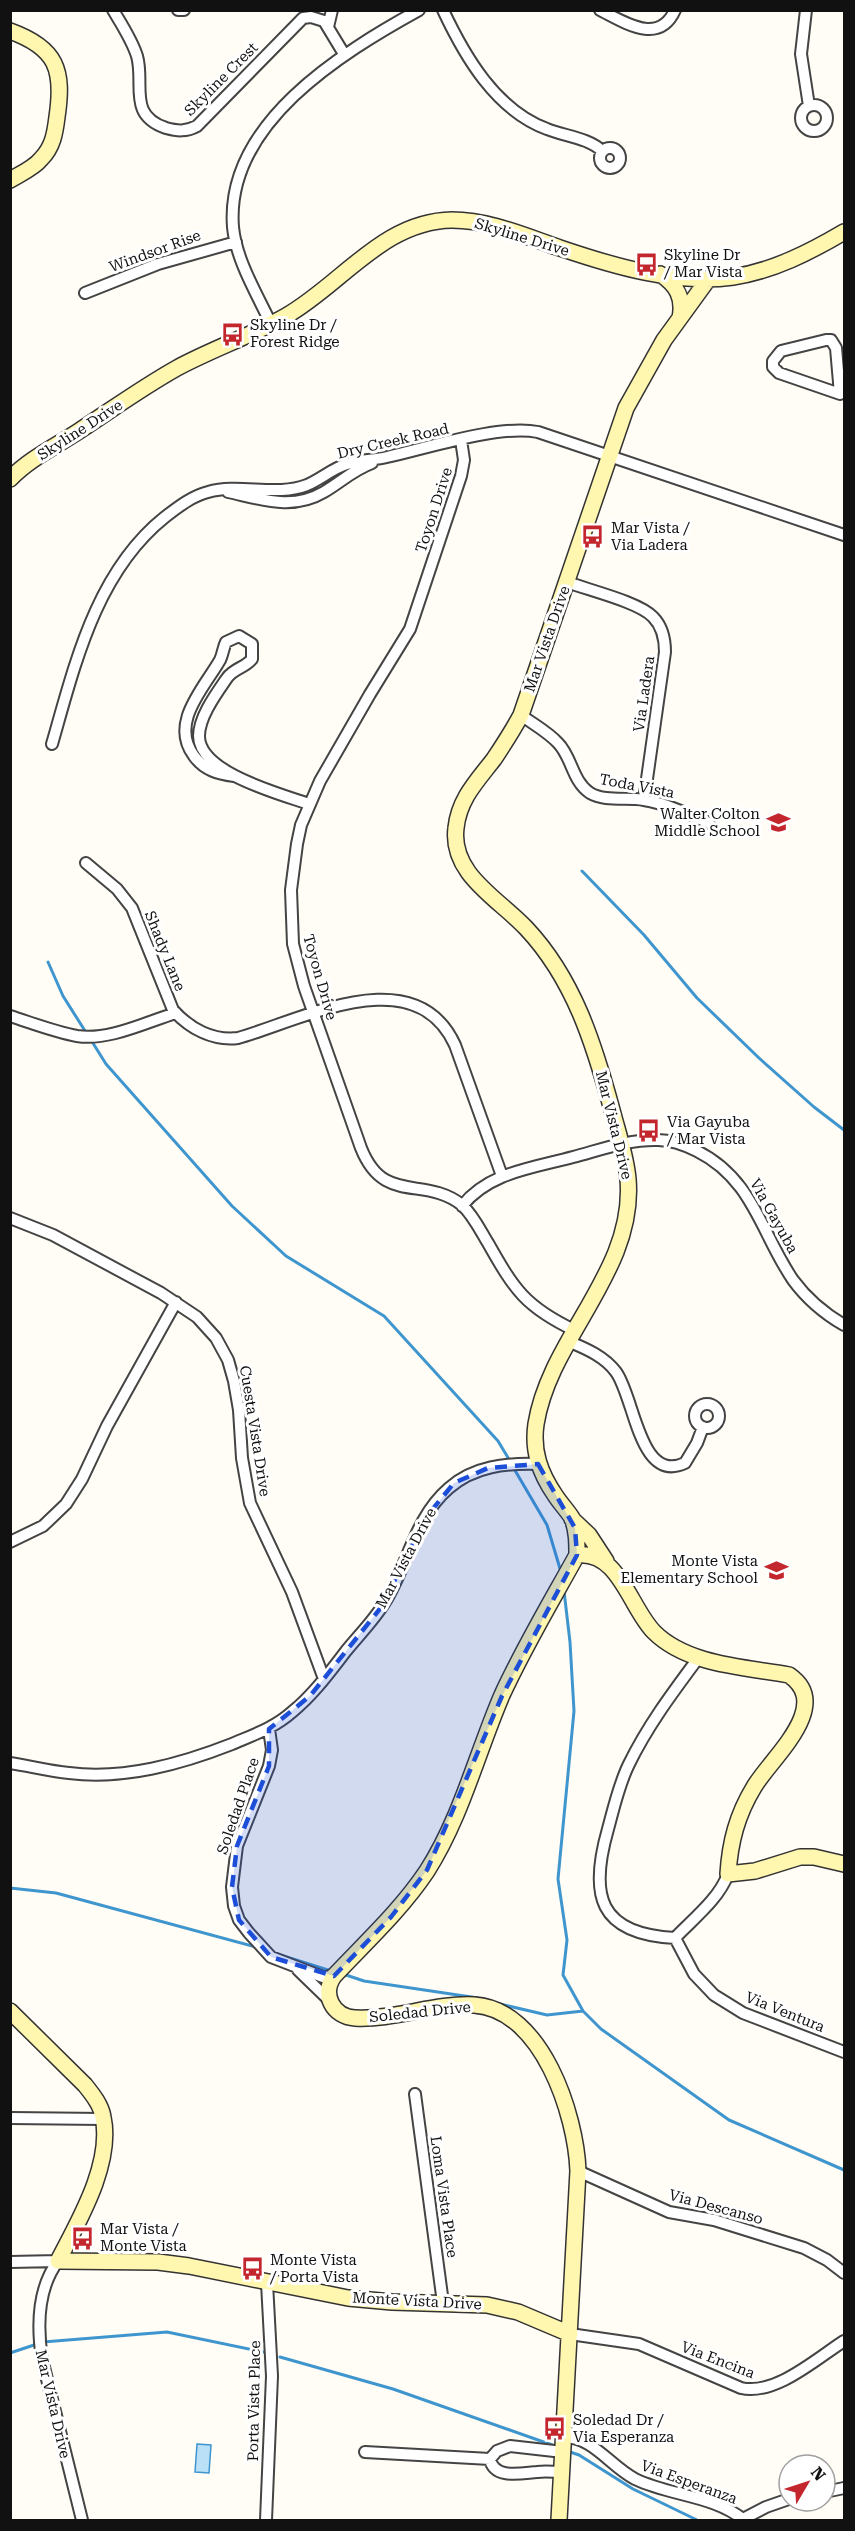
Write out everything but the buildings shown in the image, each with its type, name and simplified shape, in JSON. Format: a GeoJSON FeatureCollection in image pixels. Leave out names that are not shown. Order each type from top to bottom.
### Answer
{"type":"FeatureCollection","features":[{"type":"Feature","properties":{"kind":"street"},"geometry":{"type":"LineString","coordinates":[[178,10],[184,10]]}},
{"type":"Feature","properties":{"kind":"street"},"geometry":{"type":"LineString","coordinates":[[332,10],[328,27],[344,54]]}},
{"type":"Feature","properties":{"kind":"street"},"geometry":{"type":"LineString","coordinates":[[271,324],[236,242],[233,213],[235,190],[251,148],[293,97],[344,54],[419,10]]}},
{"type":"Feature","properties":{"kind":"street"},"geometry":{"type":"LineString","coordinates":[[443,10],[478,71],[491,89],[506,103],[534,123],[593,144],[602,151]]}},
{"type":"Feature","properties":{"kind":"street"},"geometry":{"type":"LineString","coordinates":[[600,10],[633,26],[650,31],[664,25],[675,10]]}},
{"type":"Feature","properties":{"kind":"street"},"geometry":{"type":"LineString","coordinates":[[806,10],[801,54],[809,106]]}},
{"type":"Feature","properties":{"kind":"street","name":"Skyline Crest"},"geometry":{"type":"LineString","coordinates":[[114,11],[136,53],[138,94],[145,114],[159,125],[183,131],[197,126],[306,14],[328,27]]}},
{"type":"Feature","properties":{"kind":"street"},"geometry":{"type":"LineString","coordinates":[[10,31],[33,41],[46,51],[58,70],[61,82],[55,136],[48,151],[40,161],[10,180]]}},
{"type":"Feature","properties":{"kind":"street","name":"Skyline Drive"},"geometry":{"type":"LineString","coordinates":[[10,479],[46,451],[176,369],[271,324],[316,296],[381,243],[417,225],[452,220],[486,224],[565,250],[660,274],[709,278],[732,277],[771,267],[804,255],[844,232]]}},
{"type":"Feature","properties":{"kind":"street","name":"Windsor Rise"},"geometry":{"type":"LineString","coordinates":[[85,293],[158,264],[206,248],[236,242]]}},
{"type":"Feature","properties":{"kind":"street"},"geometry":{"type":"LineString","coordinates":[[660,274],[671,281],[677,290],[682,308],[680,318]]}},
{"type":"Feature","properties":{"kind":"street"},"geometry":{"type":"LineString","coordinates":[[680,318],[703,297],[732,277]]}},
{"type":"Feature","properties":{"kind":"street","name":"Mar Vista Drive"},"geometry":{"type":"LineString","coordinates":[[10,1763],[96,1775],[147,1770],[191,1760],[269,1729],[292,1713],[324,1678],[383,1605],[394,1587],[402,1563],[422,1522],[446,1490],[463,1477],[488,1468],[511,1463],[538,1464],[535,1438],[540,1409],[573,1336],[611,1262],[625,1226],[629,1198],[628,1181],[621,1144],[586,1024],[567,985],[528,929],[465,869],[456,844],[455,830],[464,799],[506,741],[521,715],[626,408],[664,340],[709,278]]}},
{"type":"Feature","properties":{"kind":"street"},"geometry":{"type":"LineString","coordinates":[[831,340],[836,348],[842,394],[779,373],[773,367],[772,361],[781,351],[831,340]]}},
{"type":"Feature","properties":{"kind":"street","name":"Dry Creek Road"},"geometry":{"type":"LineString","coordinates":[[52,744],[84,636],[124,560],[145,536],[173,511],[195,497],[219,490],[297,488],[348,463],[383,458],[510,430],[529,430],[844,535]]}},
{"type":"Feature","properties":{"kind":"street","name":"Toyon Drive"},"geometry":{"type":"LineString","coordinates":[[461,440],[464,460],[461,476],[410,629],[370,694],[309,804],[301,825],[294,862],[291,927],[304,986],[361,1148],[376,1174],[389,1183],[432,1192],[462,1206],[477,1224],[519,1294],[603,1359],[618,1374],[648,1452],[658,1463],[672,1467],[685,1463],[703,1427]]}},
{"type":"Feature","properties":{"kind":"street","name":"Via Ladera"},"geometry":{"type":"LineString","coordinates":[[567,582],[638,606],[654,618],[663,634],[665,652],[644,800]]}},
{"type":"Feature","properties":{"kind":"street"},"geometry":{"type":"LineString","coordinates":[[234,776],[207,757],[199,736],[206,714],[228,676],[252,658],[252,644],[239,636],[226,642],[220,660],[190,708],[185,727],[187,745],[198,762],[215,773],[234,776],[309,804]]}},
{"type":"Feature","properties":{"kind":"street","name":"Toda Vista"},"geometry":{"type":"LineString","coordinates":[[521,715],[557,742],[576,778],[588,792],[605,798],[644,800],[679,809],[709,823]]}},
{"type":"Feature","properties":{"kind":"street","name":"Shady Lane"},"geometry":{"type":"LineString","coordinates":[[86,863],[117,889],[132,908],[152,954],[167,998],[176,1013],[205,1034],[226,1040],[249,1035],[350,1001],[375,999],[416,1006],[435,1016],[450,1034],[455,1045],[502,1176]]}},
{"type":"Feature","properties":{"kind":"street"},"geometry":{"type":"LineString","coordinates":[[10,1016],[65,1033],[87,1036],[117,1031],[176,1013]]}},
{"type":"Feature","properties":{"kind":"street","name":"Via Gayuba"},"geometry":{"type":"LineString","coordinates":[[462,1206],[480,1187],[502,1176],[621,1144],[645,1140],[669,1141],[694,1149],[715,1161],[745,1191],[783,1263],[800,1289],[818,1307],[844,1325]]}},
{"type":"Feature","properties":{"kind":"street","name":"Cuesta Vista Drive"},"geometry":{"type":"LineString","coordinates":[[10,1218],[53,1235],[126,1273],[176,1302],[197,1317],[208,1329],[228,1360],[237,1396],[242,1458],[250,1503],[292,1592],[324,1678]]}},
{"type":"Feature","properties":{"kind":"street"},"geometry":{"type":"LineString","coordinates":[[10,1542],[43,1526],[66,1504],[82,1479],[112,1416],[176,1302]]}},
{"type":"Feature","properties":{"kind":"street"},"geometry":{"type":"LineString","coordinates":[[538,1464],[548,1484],[572,1518],[589,1535],[651,1628],[671,1645],[699,1657],[789,1675],[800,1685],[804,1693],[804,1714],[798,1726],[754,1786],[736,1822],[725,1882],[675,1938],[641,1933],[616,1920],[607,1911],[598,1883],[598,1869],[618,1792],[628,1766],[658,1713],[699,1657]]}},
{"type":"Feature","properties":{"kind":"street"},"geometry":{"type":"LineString","coordinates":[[330,2001],[328,1988],[334,1976],[391,1917],[427,1870],[452,1821],[502,1696],[542,1615],[577,1555],[572,1518]]}},
{"type":"Feature","properties":{"kind":"street"},"geometry":{"type":"LineString","coordinates":[[577,1555],[594,1555],[608,1563]]}},
{"type":"Feature","properties":{"kind":"street","name":"Soledad Place"},"geometry":{"type":"LineString","coordinates":[[269,1729],[271,1758],[237,1846],[233,1866],[233,1897],[239,1920],[271,1957],[323,1977],[334,1976]]}},
{"type":"Feature","properties":{"kind":"street"},"geometry":{"type":"LineString","coordinates":[[728,1874],[754,1871],[800,1857],[814,1857],[844,1864]]}},
{"type":"Feature","properties":{"kind":"street","name":"Via Ventura"},"geometry":{"type":"LineString","coordinates":[[675,1938],[694,1974],[714,1995],[743,2013],[844,2052]]}},
{"type":"Feature","properties":{"kind":"street"},"geometry":{"type":"LineString","coordinates":[[296,1968],[330,2001]]}},
{"type":"Feature","properties":{"kind":"street","name":"Soledad Drive"},"geometry":{"type":"LineString","coordinates":[[330,2001],[336,2010],[350,2018],[459,2005],[486,2007],[504,2015],[531,2040],[558,2084],[572,2124],[578,2171],[559,2520]]}},
{"type":"Feature","properties":{"kind":"street","name":"Mar Vista Drive"},"geometry":{"type":"LineString","coordinates":[[10,2011],[85,2085],[96,2099],[103,2119],[104,2146],[92,2192],[58,2261],[50,2272],[45,2284],[39,2315],[42,2359],[82,2520]]}},
{"type":"Feature","properties":{"kind":"street","name":"Loma Vista Place"},"geometry":{"type":"LineString","coordinates":[[415,2094],[443,2303]]}},
{"type":"Feature","properties":{"kind":"street"},"geometry":{"type":"LineString","coordinates":[[10,2118],[103,2119]]}},
{"type":"Feature","properties":{"kind":"street","name":"Via Descanso"},"geometry":{"type":"LineString","coordinates":[[578,2171],[669,2212],[714,2220],[804,2248],[827,2260],[844,2273]]}},
{"type":"Feature","properties":{"kind":"street","name":"Monte Vista Drive"},"geometry":{"type":"LineString","coordinates":[[10,2262],[158,2262],[189,2265],[267,2283],[371,2301],[478,2304],[502,2308],[570,2334]]}},
{"type":"Feature","properties":{"kind":"street","name":"Porta Vista Place"},"geometry":{"type":"LineString","coordinates":[[266,2520],[272,2376],[267,2283]]}},
{"type":"Feature","properties":{"kind":"street","name":"Via Encina"},"geometry":{"type":"LineString","coordinates":[[570,2334],[639,2344],[727,2383],[754,2391],[786,2379],[844,2341]]}},
{"type":"Feature","properties":{"kind":"street","name":"Via Esperanza"},"geometry":{"type":"LineString","coordinates":[[530,2448],[584,2440],[637,2480],[728,2509],[743,2520]]}},
{"type":"Feature","properties":{"kind":"street"},"geometry":{"type":"LineString","coordinates":[[365,2452],[490,2459],[503,2448],[518,2446],[530,2448],[536,2455],[534,2470],[529,2473]]}},
{"type":"Feature","properties":{"kind":"street"},"geometry":{"type":"LineString","coordinates":[[490,2459],[492,2465],[504,2472],[520,2475],[562,2472]]}},
{"type":"Feature","properties":{"kind":"street"},"geometry":{"type":"LineString","coordinates":[[743,2520],[777,2503]]}},
{"type":"Feature","properties":{"kind":"highlighted area"},"geometry":{"type":"Polygon","coordinates":[[[538,1464],[575,1528],[577,1555],[502,1696],[427,1870],[391,1917],[334,1976],[271,1957],[239,1920],[232,1887],[237,1846],[269,1766],[269,1729],[310,1696],[383,1605],[422,1522],[454,1483],[488,1468],[538,1464]]]}},
{"type":"Feature","properties":{"kind":"water"},"geometry":{"type":"Polygon","coordinates":[[[197,2444],[211,2445],[209,2473],[195,2472],[197,2444]]]}},
{"type":"Feature","properties":{"kind":"waterway"},"geometry":{"type":"LineString","coordinates":[[582,871],[644,935],[697,998],[759,1058],[814,1107],[844,1130]]}},
{"type":"Feature","properties":{"kind":"waterway"},"geometry":{"type":"LineString","coordinates":[[48,962],[63,996],[87,1034]]}},
{"type":"Feature","properties":{"kind":"waterway"},"geometry":{"type":"LineString","coordinates":[[91,1040],[106,1064],[232,1206],[286,1256],[384,1316],[498,1441],[510,1461]]}},
{"type":"Feature","properties":{"kind":"waterway"},"geometry":{"type":"LineString","coordinates":[[513,1467],[547,1525],[561,1572]]}},
{"type":"Feature","properties":{"kind":"waterway"},"geometry":{"type":"LineString","coordinates":[[564,1591],[574,1711],[558,1879],[567,1940],[563,1975],[583,2011],[601,2029],[729,2120],[844,2170]]}},
{"type":"Feature","properties":{"kind":"waterway"},"geometry":{"type":"LineString","coordinates":[[10,1888],[56,1893],[256,1947]]}},
{"type":"Feature","properties":{"kind":"waterway"},"geometry":{"type":"LineString","coordinates":[[274,1953],[331,1971]]}},
{"type":"Feature","properties":{"kind":"waterway"},"geometry":{"type":"LineString","coordinates":[[343,1974],[364,1981],[478,1998]]}},
{"type":"Feature","properties":{"kind":"waterway"},"geometry":{"type":"LineString","coordinates":[[487,2001],[547,2015],[583,2011]]}},
{"type":"Feature","properties":{"kind":"waterway"},"geometry":{"type":"LineString","coordinates":[[43,2342],[167,2332],[263,2352]]}},
{"type":"Feature","properties":{"kind":"waterway"},"geometry":{"type":"LineString","coordinates":[[10,2353],[37,2344]]}},
{"type":"Feature","properties":{"kind":"waterway"},"geometry":{"type":"LineString","coordinates":[[280,2357],[393,2389],[555,2446]]}},
{"type":"Feature","properties":{"kind":"waterway"},"geometry":{"type":"LineString","coordinates":[[567,2451],[579,2455],[633,2489],[697,2520]]}},
{"type":"Feature","properties":{"kind":"place","name":"Skyline Dr / Mar Vista"},"geometry":{"type":"Point","coordinates":[646,264]}},
{"type":"Feature","properties":{"kind":"place","name":"Skyline Dr / Forest Ridge"},"geometry":{"type":"Point","coordinates":[232,334]}},
{"type":"Feature","properties":{"kind":"place","name":"Mar Vista / Via Ladera"},"geometry":{"type":"Point","coordinates":[593,537]}},
{"type":"Feature","properties":{"kind":"place","name":"Walter Colton Middle School"},"geometry":{"type":"Point","coordinates":[778,823]}},
{"type":"Feature","properties":{"kind":"place","name":"Via Gayuba / Mar Vista"},"geometry":{"type":"Point","coordinates":[649,1131]}},
{"type":"Feature","properties":{"kind":"place","name":"Monte Vista Elementary School"},"geometry":{"type":"Point","coordinates":[776,1570]}},
{"type":"Feature","properties":{"kind":"place","name":"Mar Vista / Monte Vista"},"geometry":{"type":"Point","coordinates":[82,2238]}},
{"type":"Feature","properties":{"kind":"place","name":"Monte Vista / Porta Vista"},"geometry":{"type":"Point","coordinates":[252,2269]}},
{"type":"Feature","properties":{"kind":"place","name":"Soledad Dr / Via Esperanza"},"geometry":{"type":"Point","coordinates":[555,2429]}}]}
